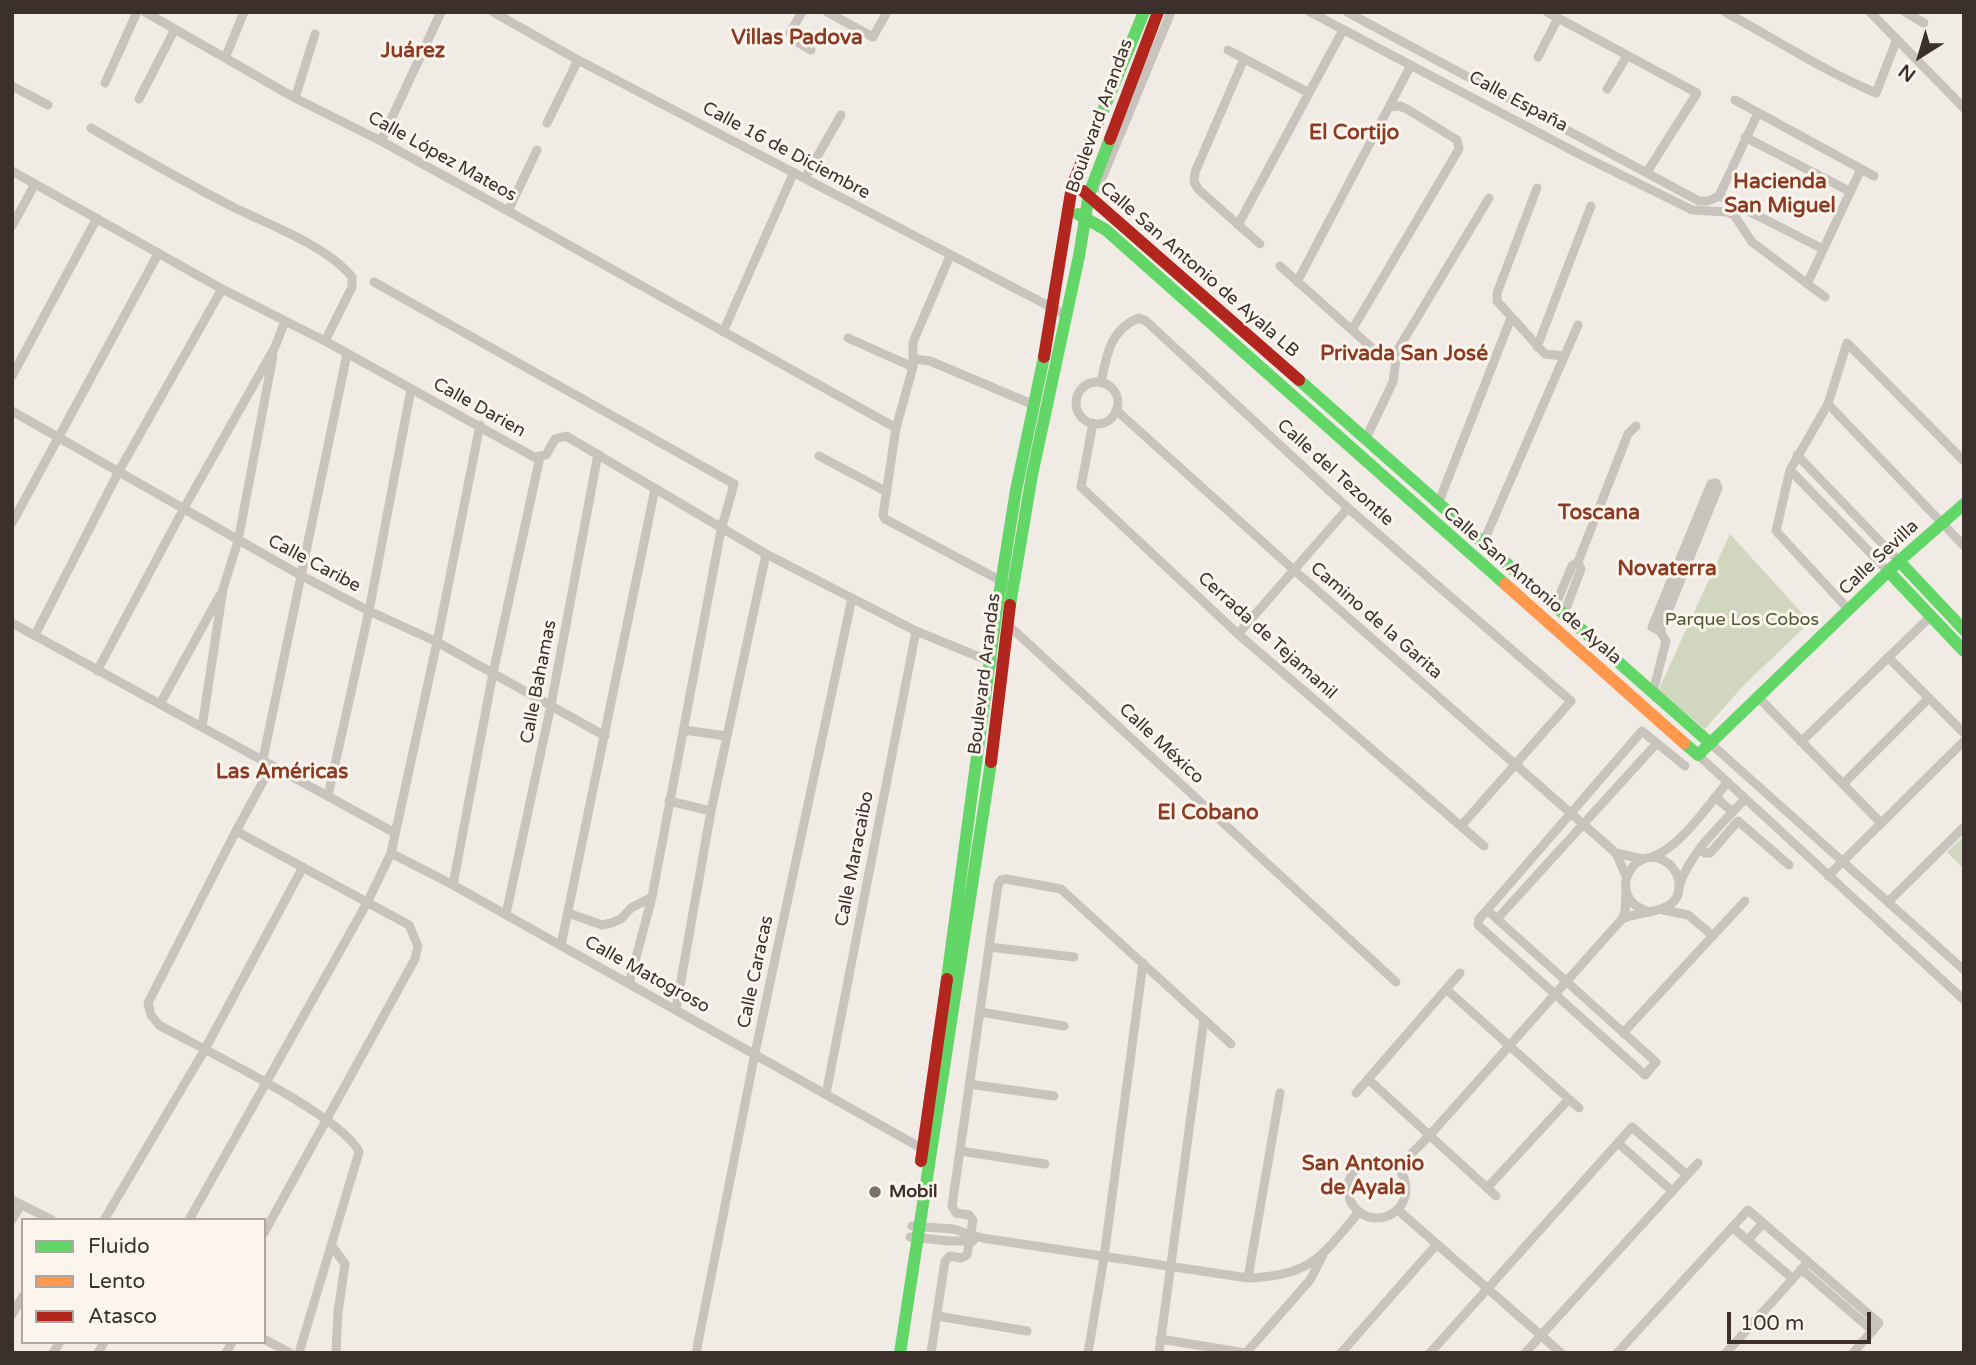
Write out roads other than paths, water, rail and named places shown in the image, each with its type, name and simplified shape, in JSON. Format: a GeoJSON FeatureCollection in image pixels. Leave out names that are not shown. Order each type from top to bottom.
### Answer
{"type":"FeatureCollection","features":[{"type":"Feature","properties":{"kind":"main road","name":"Boulevard Arandas"},"geometry":{"type":"LineString","coordinates":[[900,1353],[923,1149],[976,778],[996,664],[1007,624],[1007,584],[1016,491],[1052,309],[1067,210],[1072,186],[1144,12]]}},
{"type":"Feature","properties":{"kind":"main road","name":"Boulevard Arandas"},"geometry":{"type":"LineString","coordinates":[[893,1353],[990,773],[996,615],[1007,584],[1095,174],[1158,12]]}},
{"type":"Feature","properties":{"kind":"main road"},"geometry":{"type":"LineString","coordinates":[[1113,127],[1128,116]]}},
{"type":"Feature","properties":{"kind":"main road","name":"Calle San Antonio de Ayala LB"},"geometry":{"type":"LineString","coordinates":[[1072,186],[1093,191],[1102,206],[1710,743]]}},
{"type":"Feature","properties":{"kind":"main road","name":"Calle San Antonio de Ayala"},"geometry":{"type":"LineString","coordinates":[[1067,210],[1084,216],[1106,230],[1698,755]]}},
{"type":"Feature","properties":{"kind":"main road"},"geometry":{"type":"LineString","coordinates":[[1079,256],[1088,238],[1106,230]]}},
{"type":"Feature","properties":{"kind":"main road"},"geometry":{"type":"LineString","coordinates":[[1325,425],[1335,414]]}},
{"type":"Feature","properties":{"kind":"main road"},"geometry":{"type":"LineString","coordinates":[[1395,488],[1406,476]]}},
{"type":"Feature","properties":{"kind":"main road","name":"Calle Sevilla"},"geometry":{"type":"LineString","coordinates":[[1698,755],[1899,561],[1964,504]]}},
{"type":"Feature","properties":{"kind":"main road"},"geometry":{"type":"LineString","coordinates":[[1899,561],[1964,630]]}},
{"type":"Feature","properties":{"kind":"main road"},"geometry":{"type":"LineString","coordinates":[[1889,572],[1964,651]]}},
{"type":"Feature","properties":{"kind":"main road"},"geometry":{"type":"LineString","coordinates":[[1570,643],[1583,630]]}},
{"type":"Feature","properties":{"kind":"street"},"geometry":{"type":"LineString","coordinates":[[104,83],[136,12]]}},
{"type":"Feature","properties":{"kind":"street","name":"Calle López Mateos"},"geometry":{"type":"LineString","coordinates":[[145,12],[295,98],[381,141],[896,428]]}},
{"type":"Feature","properties":{"kind":"street"},"geometry":{"type":"LineString","coordinates":[[225,58],[244,12]]}},
{"type":"Feature","properties":{"kind":"street"},"geometry":{"type":"LineString","coordinates":[[381,141],[441,12]]}},
{"type":"Feature","properties":{"kind":"street","name":"Calle 16 de Diciembre"},"geometry":{"type":"LineString","coordinates":[[493,12],[578,60],[1066,315]]}},
{"type":"Feature","properties":{"kind":"street"},"geometry":{"type":"LineString","coordinates":[[802,12],[790,33],[794,40],[811,50]]}},
{"type":"Feature","properties":{"kind":"street"},"geometry":{"type":"LineString","coordinates":[[827,12],[873,37],[887,12]]}},
{"type":"Feature","properties":{"kind":"street"},"geometry":{"type":"LineString","coordinates":[[1093,191],[1128,116],[1171,12]]}},
{"type":"Feature","properties":{"kind":"street","name":"Calle España"},"geometry":{"type":"LineString","coordinates":[[1310,12],[1692,210],[1727,212],[1734,215]]}},
{"type":"Feature","properties":{"kind":"street","name":"Calle España"},"geometry":{"type":"LineString","coordinates":[[1347,12],[1689,197],[1708,201],[1719,196]]}},
{"type":"Feature","properties":{"kind":"street"},"geometry":{"type":"LineString","coordinates":[[1547,12],[1697,93],[1647,172]]}},
{"type":"Feature","properties":{"kind":"street"},"geometry":{"type":"LineString","coordinates":[[1725,12],[1838,77],[1876,93],[1897,39]]}},
{"type":"Feature","properties":{"kind":"street"},"geometry":{"type":"LineString","coordinates":[[1905,12],[1924,23]]}},
{"type":"Feature","properties":{"kind":"street"},"geometry":{"type":"LineString","coordinates":[[1873,13],[1964,108]]}},
{"type":"Feature","properties":{"kind":"street"},"geometry":{"type":"LineString","coordinates":[[1538,57],[1558,18]]}},
{"type":"Feature","properties":{"kind":"street"},"geometry":{"type":"LineString","coordinates":[[139,99],[175,29]]}},
{"type":"Feature","properties":{"kind":"street"},"geometry":{"type":"LineString","coordinates":[[1238,225],[1343,30]]}},
{"type":"Feature","properties":{"kind":"street"},"geometry":{"type":"LineString","coordinates":[[295,98],[315,34]]}},
{"type":"Feature","properties":{"kind":"street"},"geometry":{"type":"LineString","coordinates":[[1228,50],[1309,93]]}},
{"type":"Feature","properties":{"kind":"street"},"geometry":{"type":"LineString","coordinates":[[1607,89],[1627,56]]}},
{"type":"Feature","properties":{"kind":"street"},"geometry":{"type":"LineString","coordinates":[[1244,59],[1195,172],[1194,182],[1199,190],[1260,244]]}},
{"type":"Feature","properties":{"kind":"street"},"geometry":{"type":"LineString","coordinates":[[547,123],[578,60]]}},
{"type":"Feature","properties":{"kind":"street"},"geometry":{"type":"LineString","coordinates":[[1297,282],[1411,65]]}},
{"type":"Feature","properties":{"kind":"street"},"geometry":{"type":"LineString","coordinates":[[12,86],[48,105]]}},
{"type":"Feature","properties":{"kind":"street"},"geometry":{"type":"LineString","coordinates":[[1491,108],[1498,95]]}},
{"type":"Feature","properties":{"kind":"street"},"geometry":{"type":"LineString","coordinates":[[1735,100],[1874,176]]}},
{"type":"Feature","properties":{"kind":"street"},"geometry":{"type":"LineString","coordinates":[[1352,330],[1459,149],[1457,140],[1438,128],[1400,106],[1390,107]]}},
{"type":"Feature","properties":{"kind":"street"},"geometry":{"type":"LineString","coordinates":[[1758,113],[1719,196],[1823,249]]}},
{"type":"Feature","properties":{"kind":"street"},"geometry":{"type":"LineString","coordinates":[[805,177],[841,115]]}},
{"type":"Feature","properties":{"kind":"street"},"geometry":{"type":"LineString","coordinates":[[91,128],[171,174],[300,239],[345,268],[352,277],[352,287],[325,341]]}},
{"type":"Feature","properties":{"kind":"street"},"geometry":{"type":"LineString","coordinates":[[1745,138],[1849,191]]}},
{"type":"Feature","properties":{"kind":"street"},"geometry":{"type":"LineString","coordinates":[[508,211],[537,150]]}},
{"type":"Feature","properties":{"kind":"street"},"geometry":{"type":"LineString","coordinates":[[1807,284],[1861,169]]}},
{"type":"Feature","properties":{"kind":"street","name":"Calle Darien"},"geometry":{"type":"LineString","coordinates":[[12,171],[158,254],[325,341],[534,457],[546,455],[555,439],[566,436],[766,554],[916,631],[996,664]]}},
{"type":"Feature","properties":{"kind":"street"},"geometry":{"type":"LineString","coordinates":[[723,332],[794,172]]}},
{"type":"Feature","properties":{"kind":"street"},"geometry":{"type":"LineString","coordinates":[[12,226],[35,184]]}},
{"type":"Feature","properties":{"kind":"street"},"geometry":{"type":"LineString","coordinates":[[1537,188],[1497,293],[1497,301],[1537,347],[1550,357],[1564,356]]}},
{"type":"Feature","properties":{"kind":"street"},"geometry":{"type":"LineString","coordinates":[[1365,440],[1393,382],[1397,351],[1489,198]]}},
{"type":"Feature","properties":{"kind":"street"},"geometry":{"type":"LineString","coordinates":[[1537,347],[1591,206]]}},
{"type":"Feature","properties":{"kind":"street"},"geometry":{"type":"LineString","coordinates":[[1739,206],[1734,215],[1752,242],[1825,297]]}},
{"type":"Feature","properties":{"kind":"street"},"geometry":{"type":"LineString","coordinates":[[12,376],[97,218]]}},
{"type":"Feature","properties":{"kind":"street"},"geometry":{"type":"LineString","coordinates":[[12,523],[158,254]]}},
{"type":"Feature","properties":{"kind":"street"},"geometry":{"type":"LineString","coordinates":[[950,256],[913,342],[913,363],[896,428],[883,517],[1007,584]]}},
{"type":"Feature","properties":{"kind":"street"},"geometry":{"type":"LineString","coordinates":[[1280,266],[1371,347]]}},
{"type":"Feature","properties":{"kind":"street"},"geometry":{"type":"LineString","coordinates":[[374,282],[734,484],[722,530],[652,897],[629,984]]}},
{"type":"Feature","properties":{"kind":"street"},"geometry":{"type":"LineString","coordinates":[[35,635],[119,471],[222,289]]}},
{"type":"Feature","properties":{"kind":"street","name":"Calle del Tezontle"},"geometry":{"type":"LineString","coordinates":[[1101,383],[1108,345],[1131,321],[1139,318],[1146,321],[1348,508],[1571,701],[1515,764]]}},
{"type":"Feature","properties":{"kind":"street"},"geometry":{"type":"LineString","coordinates":[[1438,504],[1511,318]]}},
{"type":"Feature","properties":{"kind":"street"},"geometry":{"type":"LineString","coordinates":[[97,671],[184,508],[275,347],[285,321]]}},
{"type":"Feature","properties":{"kind":"street"},"geometry":{"type":"LineString","coordinates":[[1483,543],[1578,324]]}},
{"type":"Feature","properties":{"kind":"street"},"geometry":{"type":"LineString","coordinates":[[848,338],[913,363],[930,361],[1034,405]]}},
{"type":"Feature","properties":{"kind":"street"},"geometry":{"type":"LineString","coordinates":[[1849,610],[1776,531],[1790,470],[1828,404],[1847,343],[1964,461]]}},
{"type":"Feature","properties":{"kind":"street"},"geometry":{"type":"LineString","coordinates":[[202,727],[223,589],[238,541],[275,347]]}},
{"type":"Feature","properties":{"kind":"street"},"geometry":{"type":"LineString","coordinates":[[263,759],[347,354]]}},
{"type":"Feature","properties":{"kind":"street"},"geometry":{"type":"LineString","coordinates":[[1101,383],[1115,394],[1116,410],[1105,422],[1093,423],[1080,415],[1076,401],[1087,384],[1101,383]]}},
{"type":"Feature","properties":{"kind":"street"},"geometry":{"type":"LineString","coordinates":[[328,796],[369,611],[411,389]]}},
{"type":"Feature","properties":{"kind":"street"},"geometry":{"type":"LineString","coordinates":[[1828,404],[1964,546]]}},
{"type":"Feature","properties":{"kind":"street","name":"Camino de la Garita"},"geometry":{"type":"LineString","coordinates":[[1116,410],[1616,853],[1626,876]]}},
{"type":"Feature","properties":{"kind":"street","name":"Calle Caribe"},"geometry":{"type":"LineString","coordinates":[[12,411],[238,541],[369,611],[437,642],[605,736]]}},
{"type":"Feature","properties":{"kind":"street","name":"Cerrada de Tejamanil"},"geometry":{"type":"LineString","coordinates":[[1093,423],[1081,487],[1238,634],[1484,846]]}},
{"type":"Feature","properties":{"kind":"street"},"geometry":{"type":"LineString","coordinates":[[190,1218],[368,901],[391,853],[480,425]]}},
{"type":"Feature","properties":{"kind":"street"},"geometry":{"type":"LineString","coordinates":[[1560,610],[1581,569],[1578,562],[1628,434],[1636,426]]}},
{"type":"Feature","properties":{"kind":"street","name":"Calle Bahamas"},"geometry":{"type":"LineString","coordinates":[[506,914],[551,705],[598,454]]}},
{"type":"Feature","properties":{"kind":"street"},"geometry":{"type":"LineString","coordinates":[[1797,455],[1899,561]]}},
{"type":"Feature","properties":{"kind":"street"},"geometry":{"type":"LineString","coordinates":[[819,456],[887,492]]}},
{"type":"Feature","properties":{"kind":"street"},"geometry":{"type":"LineString","coordinates":[[453,885],[493,673],[540,457]]}},
{"type":"Feature","properties":{"kind":"street"},"geometry":{"type":"LineString","coordinates":[[1790,470],[1889,572]]}},
{"type":"Feature","properties":{"kind":"street"},"geometry":{"type":"LineString","coordinates":[[1653,692],[1666,641],[1660,631],[1652,627],[1718,488],[1716,483],[1711,484],[1691,544]]}},
{"type":"Feature","properties":{"kind":"street"},"geometry":{"type":"LineString","coordinates":[[561,945],[655,489]]}},
{"type":"Feature","properties":{"kind":"street"},"geometry":{"type":"LineString","coordinates":[[1238,634],[1348,508]]}},
{"type":"Feature","properties":{"kind":"street"},"geometry":{"type":"LineString","coordinates":[[676,1009],[711,811],[766,554]]}},
{"type":"Feature","properties":{"kind":"street"},"geometry":{"type":"LineString","coordinates":[[160,704],[223,589]]}},
{"type":"Feature","properties":{"kind":"street","name":"Calle Caracas"},"geometry":{"type":"LineString","coordinates":[[696,1353],[755,1053],[852,598]]}},
{"type":"Feature","properties":{"kind":"street","name":"Calle México"},"geometry":{"type":"LineString","coordinates":[[996,615],[1396,982]]}},
{"type":"Feature","properties":{"kind":"street"},"geometry":{"type":"LineString","coordinates":[[1801,742],[1930,617]]}},
{"type":"Feature","properties":{"kind":"street"},"geometry":{"type":"LineString","coordinates":[[12,623],[395,833]]}},
{"type":"Feature","properties":{"kind":"street","name":"Calle Maracaibo"},"geometry":{"type":"LineString","coordinates":[[826,1094],[916,631]]}},
{"type":"Feature","properties":{"kind":"street"},"geometry":{"type":"LineString","coordinates":[[1888,657],[1964,733]]}},
{"type":"Feature","properties":{"kind":"street"},"geometry":{"type":"LineString","coordinates":[[1758,697],[1880,822]]}},
{"type":"Feature","properties":{"kind":"street"},"geometry":{"type":"LineString","coordinates":[[1843,784],[1928,698]]}},
{"type":"Feature","properties":{"kind":"street"},"geometry":{"type":"LineString","coordinates":[[684,730],[726,736]]}},
{"type":"Feature","properties":{"kind":"street"},"geometry":{"type":"LineString","coordinates":[[1487,910],[1656,1062],[1645,1074],[1478,925],[1479,919],[1642,731],[1685,766]]}},
{"type":"Feature","properties":{"kind":"street"},"geometry":{"type":"LineString","coordinates":[[1828,876],[1964,741]]}},
{"type":"Feature","properties":{"kind":"street"},"geometry":{"type":"LineString","coordinates":[[1497,919],[1657,743]]}},
{"type":"Feature","properties":{"kind":"street"},"geometry":{"type":"LineString","coordinates":[[1710,743],[1964,970]]}},
{"type":"Feature","properties":{"kind":"street","name":"Calle San Antonio de Ayala"},"geometry":{"type":"LineString","coordinates":[[1698,755],[1964,1000]]}},
{"type":"Feature","properties":{"kind":"street"},"geometry":{"type":"LineString","coordinates":[[1461,826],[1515,764]]}},
{"type":"Feature","properties":{"kind":"street"},"geometry":{"type":"LineString","coordinates":[[272,765],[148,1003],[151,1016],[159,1025],[327,1119],[356,1144],[359,1152],[299,1353]]}},
{"type":"Feature","properties":{"kind":"street"},"geometry":{"type":"LineString","coordinates":[[976,778],[990,773]]}},
{"type":"Feature","properties":{"kind":"street"},"geometry":{"type":"LineString","coordinates":[[1397,1168],[1429,1136],[1622,919],[1627,901],[1626,876],[1636,863],[1663,854],[1675,844],[1727,783]]}},
{"type":"Feature","properties":{"kind":"street"},"geometry":{"type":"LineString","coordinates":[[1715,797],[1733,812]]}},
{"type":"Feature","properties":{"kind":"street"},"geometry":{"type":"LineString","coordinates":[[1662,910],[1672,903],[1684,872],[1701,849],[1745,799]]}},
{"type":"Feature","properties":{"kind":"street"},"geometry":{"type":"LineString","coordinates":[[670,801],[711,811]]}},
{"type":"Feature","properties":{"kind":"street"},"geometry":{"type":"LineString","coordinates":[[1701,849],[1710,853],[1738,821],[1789,865]]}},
{"type":"Feature","properties":{"kind":"street"},"geometry":{"type":"LineString","coordinates":[[1888,902],[1964,827]]}},
{"type":"Feature","properties":{"kind":"street"},"geometry":{"type":"LineString","coordinates":[[236,831],[410,925],[418,946],[415,959],[266,1229]]}},
{"type":"Feature","properties":{"kind":"street","name":"Calle Matogroso"},"geometry":{"type":"LineString","coordinates":[[391,853],[506,914],[923,1149]]}},
{"type":"Feature","properties":{"kind":"street","name":"Camino de la Garita"},"geometry":{"type":"LineString","coordinates":[[1616,853],[1647,858]]}},
{"type":"Feature","properties":{"kind":"street"},"geometry":{"type":"LineString","coordinates":[[1647,858],[1667,862],[1678,877],[1688,915],[1712,936]]}},
{"type":"Feature","properties":{"kind":"street"},"geometry":{"type":"LineString","coordinates":[[105,1218],[204,1051],[303,867]]}},
{"type":"Feature","properties":{"kind":"street"},"geometry":{"type":"LineString","coordinates":[[932,1353],[945,1261],[950,1256],[964,1257],[973,1220],[956,1213],[952,1206],[1000,880],[1061,889],[1231,1044]]}},
{"type":"Feature","properties":{"kind":"street"},"geometry":{"type":"LineString","coordinates":[[1626,892],[1634,905],[1647,911]]}},
{"type":"Feature","properties":{"kind":"street"},"geometry":{"type":"LineString","coordinates":[[568,914],[602,925],[621,919],[631,908],[652,897]]}},
{"type":"Feature","properties":{"kind":"street"},"geometry":{"type":"LineString","coordinates":[[1623,1033],[1745,901]]}},
{"type":"Feature","properties":{"kind":"street"},"geometry":{"type":"LineString","coordinates":[[1622,919],[1647,911],[1662,910],[1688,915]]}},
{"type":"Feature","properties":{"kind":"street"},"geometry":{"type":"LineString","coordinates":[[989,947],[1074,957]]}},
{"type":"Feature","properties":{"kind":"street"},"geometry":{"type":"LineString","coordinates":[[1088,1353],[1104,1257],[1143,963]]}},
{"type":"Feature","properties":{"kind":"street"},"geometry":{"type":"LineString","coordinates":[[1356,1093],[1460,973]]}},
{"type":"Feature","properties":{"kind":"street"},"geometry":{"type":"LineString","coordinates":[[1446,989],[1579,1108]]}},
{"type":"Feature","properties":{"kind":"street"},"geometry":{"type":"LineString","coordinates":[[979,1012],[1064,1027]]}},
{"type":"Feature","properties":{"kind":"street"},"geometry":{"type":"LineString","coordinates":[[1159,1353],[1204,1019]]}},
{"type":"Feature","properties":{"kind":"street"},"geometry":{"type":"LineString","coordinates":[[1368,1079],[1496,1196]]}},
{"type":"Feature","properties":{"kind":"street"},"geometry":{"type":"LineString","coordinates":[[969,1084],[1054,1096]]}},
{"type":"Feature","properties":{"kind":"street"},"geometry":{"type":"LineString","coordinates":[[1248,1278],[1280,1093]]}},
{"type":"Feature","properties":{"kind":"street"},"geometry":{"type":"LineString","coordinates":[[1487,1188],[1569,1099]]}},
{"type":"Feature","properties":{"kind":"street"},"geometry":{"type":"LineString","coordinates":[[1430,1353],[1632,1127],[1687,1175]]}},
{"type":"Feature","properties":{"kind":"street"},"geometry":{"type":"LineString","coordinates":[[1618,1143],[1672,1191]]}},
{"type":"Feature","properties":{"kind":"street"},"geometry":{"type":"LineString","coordinates":[[960,1151],[1045,1164]]}},
{"type":"Feature","properties":{"kind":"street"},"geometry":{"type":"LineString","coordinates":[[1375,1161],[1387,1162],[1397,1168],[1405,1181],[1405,1196],[1398,1210],[1386,1217],[1372,1218],[1359,1212],[1348,1192],[1349,1181],[1355,1171],[1364,1163],[1375,1161]]}},
{"type":"Feature","properties":{"kind":"street"},"geometry":{"type":"LineString","coordinates":[[1525,1353],[1698,1163]]}},
{"type":"Feature","properties":{"kind":"street"},"geometry":{"type":"LineString","coordinates":[[12,1220],[17,1202],[48,1218]]}},
{"type":"Feature","properties":{"kind":"street"},"geometry":{"type":"LineString","coordinates":[[1398,1210],[1561,1353]]}},
{"type":"Feature","properties":{"kind":"street"},"geometry":{"type":"LineString","coordinates":[[1617,1353],[1748,1210],[1804,1265],[1876,1327],[1853,1353]]}},
{"type":"Feature","properties":{"kind":"street"},"geometry":{"type":"LineString","coordinates":[[1160,1339],[1246,1353],[1310,1280],[1324,1253],[1359,1212]]}},
{"type":"Feature","properties":{"kind":"street"},"geometry":{"type":"LineString","coordinates":[[1748,1240],[1763,1223]]}},
{"type":"Feature","properties":{"kind":"street"},"geometry":{"type":"LineString","coordinates":[[1732,1227],[1793,1278]]}},
{"type":"Feature","properties":{"kind":"street"},"geometry":{"type":"LineString","coordinates":[[915,1232],[982,1238],[1248,1278],[1288,1274],[1324,1253]]}},
{"type":"Feature","properties":{"kind":"street"},"geometry":{"type":"LineString","coordinates":[[1341,1353],[1437,1244]]}},
{"type":"Feature","properties":{"kind":"street"},"geometry":{"type":"LineString","coordinates":[[332,1246],[345,1264],[338,1312],[336,1353]]}},
{"type":"Feature","properties":{"kind":"street"},"geometry":{"type":"LineString","coordinates":[[1726,1353],[1804,1265]]}},
{"type":"Feature","properties":{"kind":"street"},"geometry":{"type":"LineString","coordinates":[[12,1315],[21,1299]]}},
{"type":"Feature","properties":{"kind":"street"},"geometry":{"type":"LineString","coordinates":[[937,1316],[1027,1331]]}},
{"type":"Feature","properties":{"kind":"street"},"geometry":{"type":"LineString","coordinates":[[266,1340],[290,1353]]}},
{"type":"Feature","properties":{"kind":"place","name":"Mobil"},"geometry":{"type":"Point","coordinates":[875,1192]}},
{"type":"Feature","properties":{"kind":"district","name":"Villas Padova"},"geometry":{"type":"Point","coordinates":[797,38]}},
{"type":"Feature","properties":{"kind":"district","name":"Juárez"},"geometry":{"type":"Point","coordinates":[413,51]}},
{"type":"Feature","properties":{"kind":"district","name":"El Cortijo"},"geometry":{"type":"Point","coordinates":[1354,133]}},
{"type":"Feature","properties":{"kind":"district","name":"Hacienda San Miguel"},"geometry":{"type":"Point","coordinates":[1780,194]}},
{"type":"Feature","properties":{"kind":"district","name":"Privada San José"},"geometry":{"type":"Point","coordinates":[1404,354]}},
{"type":"Feature","properties":{"kind":"district","name":"Toscana"},"geometry":{"type":"Point","coordinates":[1599,513]}},
{"type":"Feature","properties":{"kind":"district","name":"Novaterra"},"geometry":{"type":"Point","coordinates":[1667,569]}},
{"type":"Feature","properties":{"kind":"district","name":"Las Américas"},"geometry":{"type":"Point","coordinates":[282,772]}},
{"type":"Feature","properties":{"kind":"district","name":"El Cobano"},"geometry":{"type":"Point","coordinates":[1208,813]}},
{"type":"Feature","properties":{"kind":"district","name":"San Antonio de Ayala"},"geometry":{"type":"Point","coordinates":[1363,1176]}},
{"type":"Feature","properties":{"kind":"park label","name":"Parque Los Cobos"},"geometry":{"type":"Point","coordinates":[1742,620]}}]}
